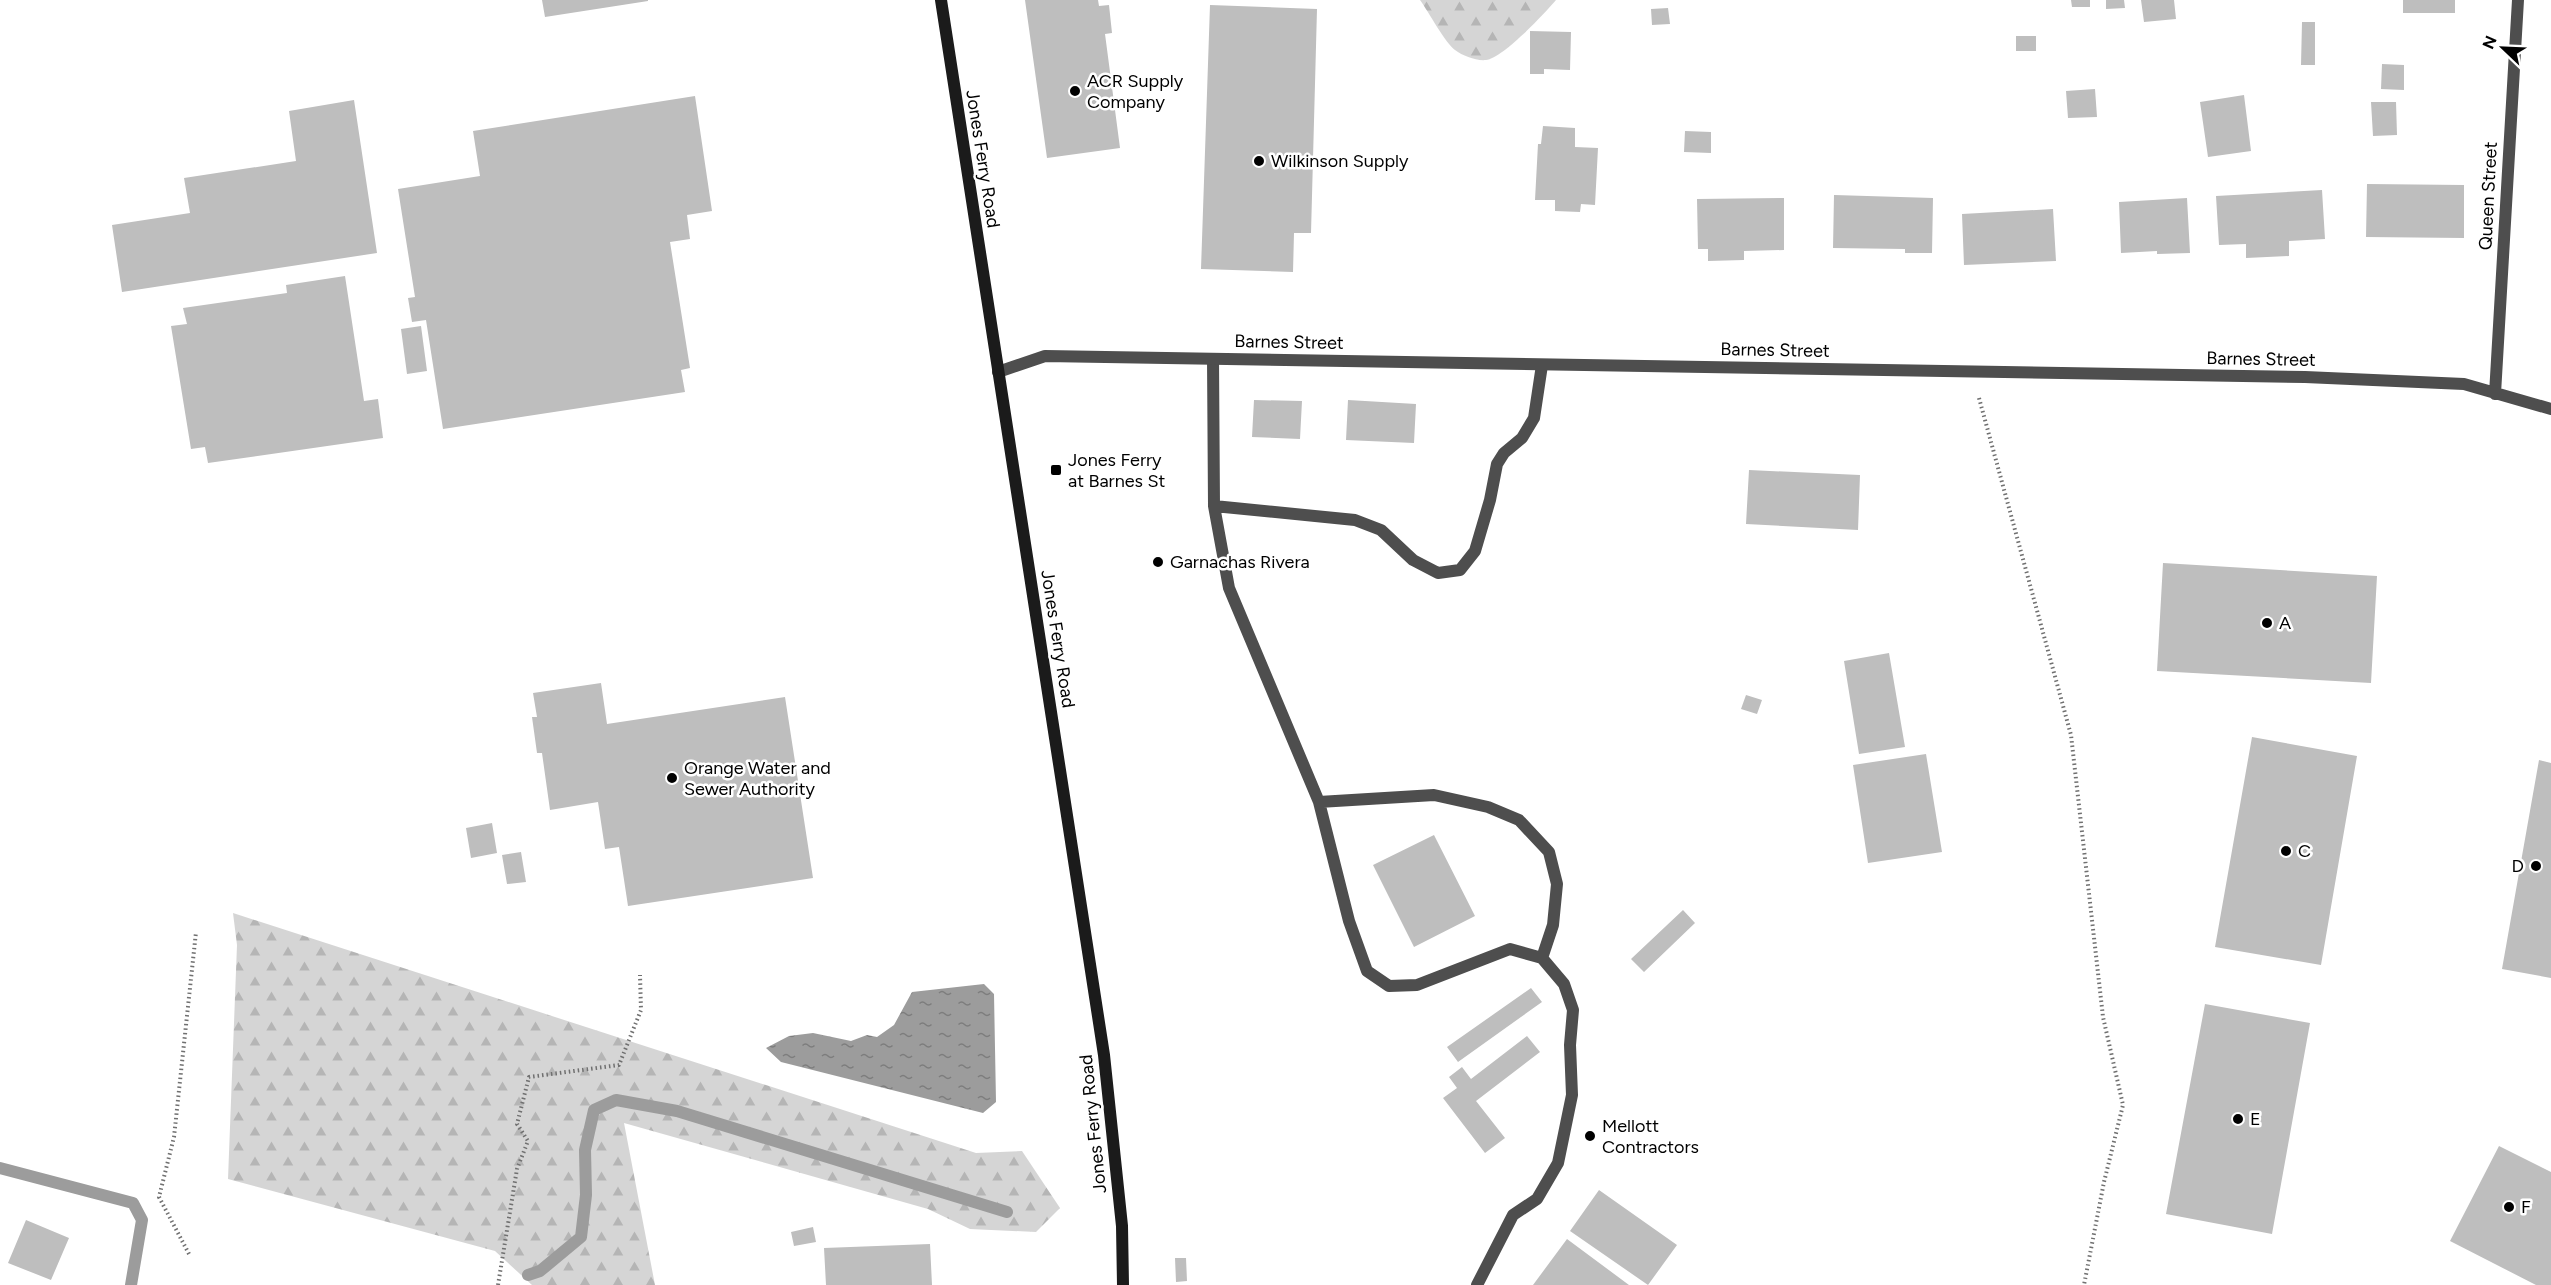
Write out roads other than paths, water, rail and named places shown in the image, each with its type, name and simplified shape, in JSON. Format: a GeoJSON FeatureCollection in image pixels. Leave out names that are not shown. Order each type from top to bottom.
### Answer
{"type":"FeatureCollection","features":[{"type":"Feature","properties":{"kind":"main road","name":"Jones Ferry Road"},"geometry":{"type":"LineString","coordinates":[[941,0],[1104,1055],[1122,1226],[1123,1285]]}},
{"type":"Feature","properties":{"kind":"street","name":"Queen Street"},"geometry":{"type":"LineString","coordinates":[[2495,394],[2518,0]]}},
{"type":"Feature","properties":{"kind":"street","name":"Barnes Street"},"geometry":{"type":"LineString","coordinates":[[998,372],[1045,356],[2317,378],[2464,384],[2551,409]]}},
{"type":"Feature","properties":{"kind":"street"},"geometry":{"type":"LineString","coordinates":[[1213,359],[1214,506],[1229,588],[1319,802],[1350,921],[1367,971],[1389,986],[1417,985],[1510,949],[1542,958],[1564,984],[1573,1010],[1570,1045],[1572,1095],[1558,1163],[1537,1199],[1513,1215],[1477,1285]]}},
{"type":"Feature","properties":{"kind":"street"},"geometry":{"type":"LineString","coordinates":[[1214,506],[1354,520],[1381,530],[1413,560],[1438,573],[1460,570],[1475,550],[1490,500],[1497,464],[1504,453],[1522,438],[1534,418],[1542,365]]}},
{"type":"Feature","properties":{"kind":"street"},"geometry":{"type":"LineString","coordinates":[[1319,802],[1434,795],[1488,807],[1519,820],[1549,852],[1557,884],[1553,925],[1542,958]]}},
{"type":"Feature","properties":{"kind":"water"},"geometry":{"type":"Polygon","coordinates":[[[984,984],[994,994],[996,1102],[983,1113],[781,1062],[766,1048],[789,1036],[813,1033],[851,1041],[867,1035],[877,1037],[894,1025],[912,992],[984,984]]]}},
{"type":"Feature","properties":{"kind":"waterway"},"geometry":{"type":"LineString","coordinates":[[528,1275],[540,1271],[581,1237],[586,1195],[585,1150],[594,1110],[616,1100],[677,1111],[1007,1212]]}},
{"type":"Feature","properties":{"kind":"waterway"},"geometry":{"type":"LineString","coordinates":[[0,1168],[133,1203],[142,1220],[131,1285]]}},
{"type":"Feature","properties":{"kind":"place","name":"ACR Supply Company"},"geometry":{"type":"Point","coordinates":[1075,91]}},
{"type":"Feature","properties":{"kind":"place","name":"Wilkinson Supply"},"geometry":{"type":"Point","coordinates":[1259,161]}},
{"type":"Feature","properties":{"kind":"place","name":"Jones Ferry at Barnes St"},"geometry":{"type":"Point","coordinates":[1056,470]}},
{"type":"Feature","properties":{"kind":"place","name":"Garnachas Rivera"},"geometry":{"type":"Point","coordinates":[1158,562]}},
{"type":"Feature","properties":{"kind":"place","name":"A"},"geometry":{"type":"Point","coordinates":[2267,623]}},
{"type":"Feature","properties":{"kind":"place","name":"Orange Water and Sewer Authority"},"geometry":{"type":"Point","coordinates":[672,778]}},
{"type":"Feature","properties":{"kind":"place","name":"C"},"geometry":{"type":"Point","coordinates":[2286,851]}},
{"type":"Feature","properties":{"kind":"place","name":"D"},"geometry":{"type":"Point","coordinates":[2536,866]}},
{"type":"Feature","properties":{"kind":"place","name":"E"},"geometry":{"type":"Point","coordinates":[2238,1119]}},
{"type":"Feature","properties":{"kind":"place","name":"Mellott Contractors"},"geometry":{"type":"Point","coordinates":[1590,1136]}},
{"type":"Feature","properties":{"kind":"place","name":"F"},"geometry":{"type":"Point","coordinates":[2509,1207]}}]}
